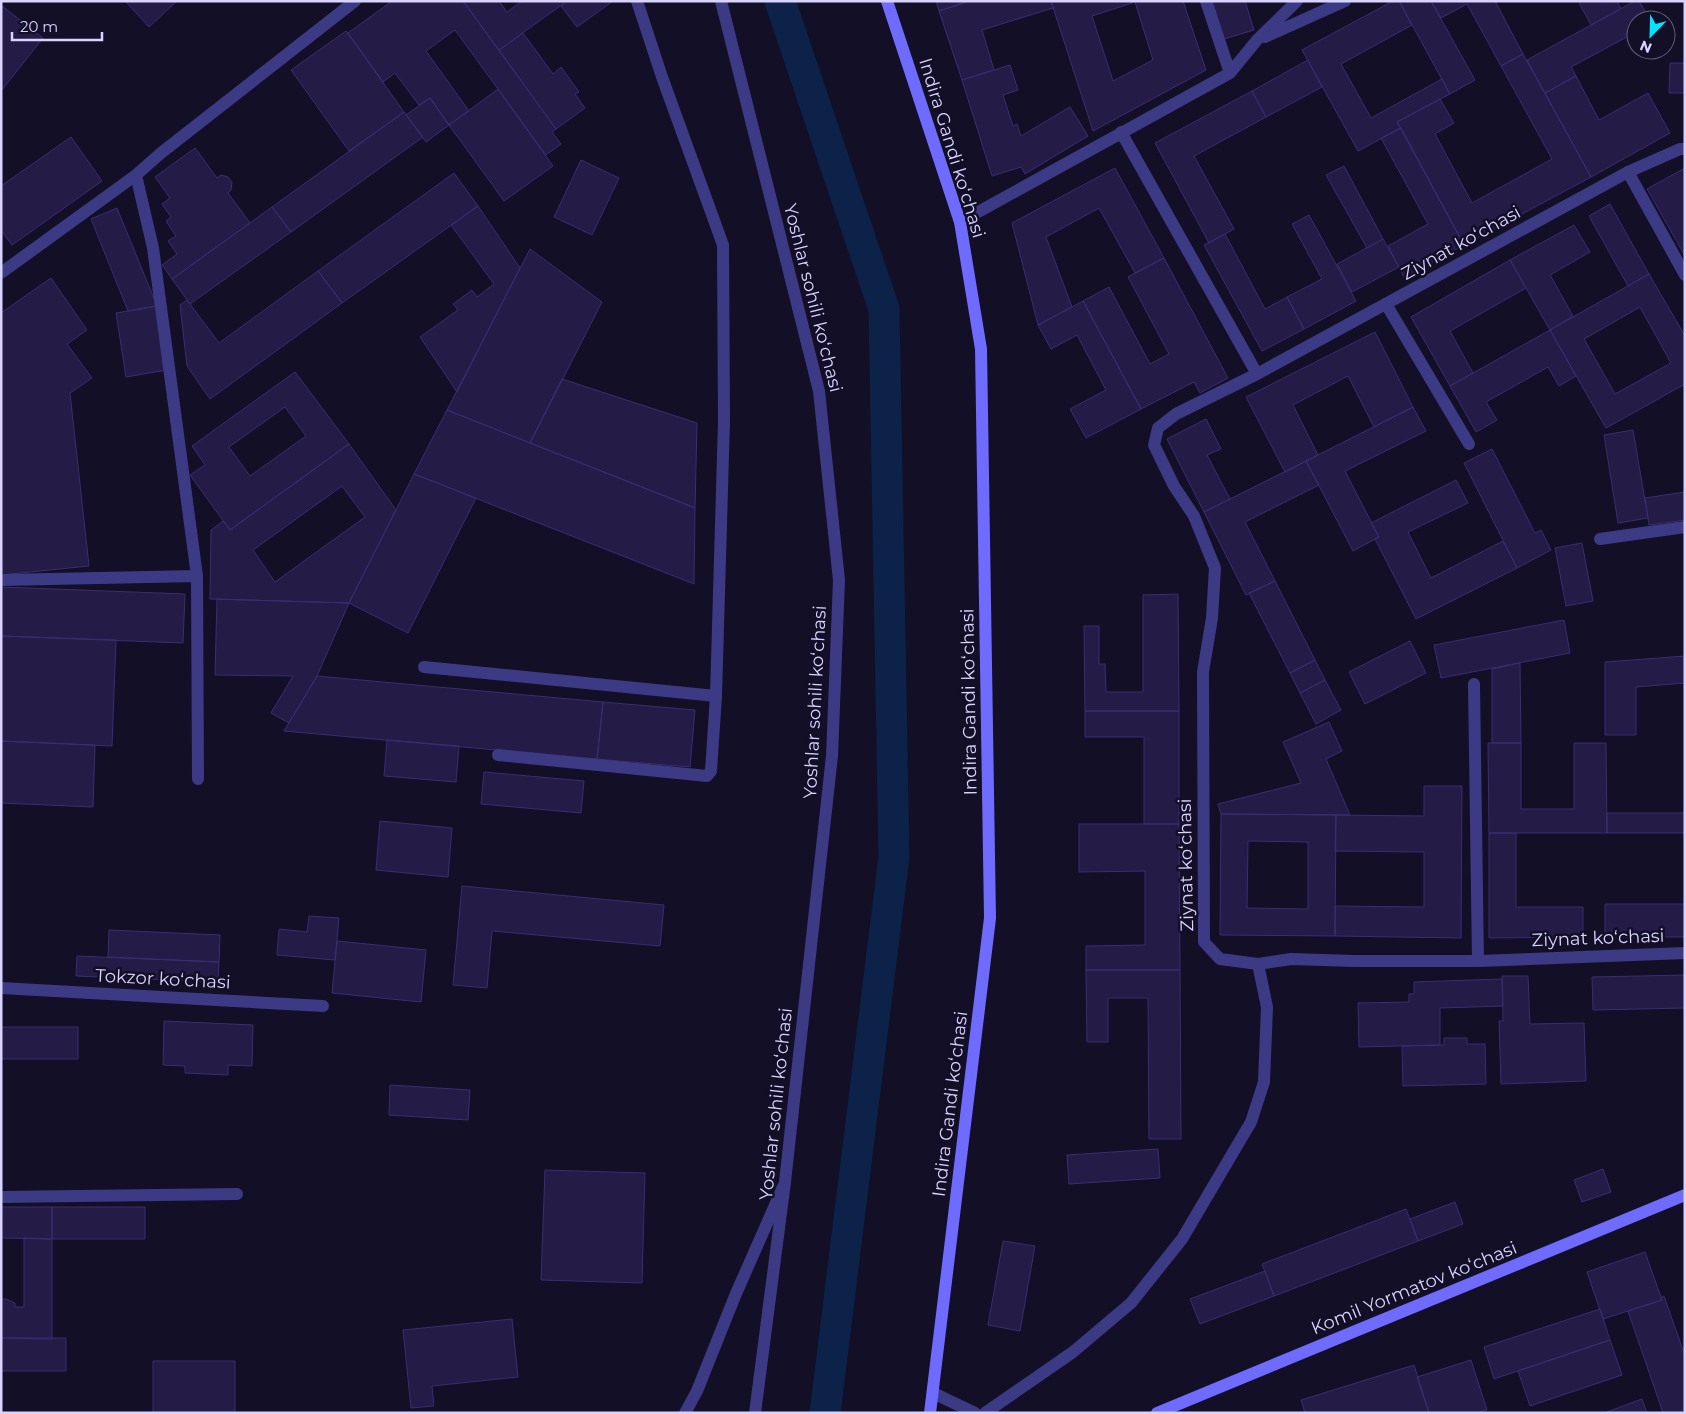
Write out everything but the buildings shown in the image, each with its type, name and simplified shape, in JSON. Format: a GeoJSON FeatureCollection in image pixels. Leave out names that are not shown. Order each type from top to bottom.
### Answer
{"type":"FeatureCollection","features":[{"type":"Feature","properties":{"kind":"street"},"geometry":{"type":"LineString","coordinates":[[1,273],[136,175],[161,153],[355,1]]}},
{"type":"Feature","properties":{"kind":"street"},"geometry":{"type":"LineString","coordinates":[[498,755],[707,776],[710,771],[716,696],[724,421],[723,245],[662,77],[637,1]]}},
{"type":"Feature","properties":{"kind":"street","name":"Yoshlar sohili koʻchasi"},"geometry":{"type":"LineString","coordinates":[[721,1],[819,391],[839,580],[832,756],[785,1182],[755,1413]]}},
{"type":"Feature","properties":{"kind":"street","name":"Indira Gandi koʻchasi"},"geometry":{"type":"LineString","coordinates":[[887,1],[960,222],[981,348],[990,918],[930,1413]]}},
{"type":"Feature","properties":{"kind":"street"},"geometry":{"type":"LineString","coordinates":[[1206,1],[1230,73]]}},
{"type":"Feature","properties":{"kind":"street"},"geometry":{"type":"LineString","coordinates":[[960,222],[1230,73],[1257,40],[1297,1]]}},
{"type":"Feature","properties":{"kind":"street"},"geometry":{"type":"LineString","coordinates":[[1257,40],[1345,1]]}},
{"type":"Feature","properties":{"kind":"street"},"geometry":{"type":"LineString","coordinates":[[1121,132],[1258,374]]}},
{"type":"Feature","properties":{"kind":"street","name":"Ziynat koʻchasi"},"geometry":{"type":"LineString","coordinates":[[1685,149],[1680,149],[1628,172],[1258,374],[1176,414],[1158,428],[1154,445],[1174,486],[1194,516],[1215,568],[1212,618],[1203,672],[1204,942],[1220,960],[1258,964],[1291,959],[1354,961],[1478,960],[1685,952]]}},
{"type":"Feature","properties":{"kind":"street"},"geometry":{"type":"LineString","coordinates":[[1628,172],[1685,276]]}},
{"type":"Feature","properties":{"kind":"street"},"geometry":{"type":"LineString","coordinates":[[136,175],[153,248],[197,576],[198,779]]}},
{"type":"Feature","properties":{"kind":"street"},"geometry":{"type":"LineString","coordinates":[[1386,304],[1469,444]]}},
{"type":"Feature","properties":{"kind":"street"},"geometry":{"type":"LineString","coordinates":[[1600,539],[1685,528]]}},
{"type":"Feature","properties":{"kind":"street"},"geometry":{"type":"LineString","coordinates":[[1,580],[197,576]]}},
{"type":"Feature","properties":{"kind":"street"},"geometry":{"type":"LineString","coordinates":[[424,667],[716,696]]}},
{"type":"Feature","properties":{"kind":"street"},"geometry":{"type":"LineString","coordinates":[[1474,684],[1478,960]]}},
{"type":"Feature","properties":{"kind":"street"},"geometry":{"type":"LineString","coordinates":[[985,1413],[1073,1352],[1131,1303],[1182,1239],[1251,1122],[1264,1082],[1267,1007],[1258,964]]}},
{"type":"Feature","properties":{"kind":"street","name":"Tokzor koʻchasi"},"geometry":{"type":"LineString","coordinates":[[1,988],[323,1006]]}},
{"type":"Feature","properties":{"kind":"street"},"geometry":{"type":"LineString","coordinates":[[685,1413],[697,1391],[735,1296],[785,1182]]}},
{"type":"Feature","properties":{"kind":"street"},"geometry":{"type":"LineString","coordinates":[[1,1198],[237,1194]]}},
{"type":"Feature","properties":{"kind":"street","name":"Komil Yormatov koʻchasi"},"geometry":{"type":"LineString","coordinates":[[1157,1413],[1685,1195]]}},
{"type":"Feature","properties":{"kind":"street"},"geometry":{"type":"LineString","coordinates":[[933,1393],[975,1413]]}},
{"type":"Feature","properties":{"kind":"waterway"},"geometry":{"type":"LineString","coordinates":[[780,1],[884,309],[894,857],[825,1413]]}}]}
